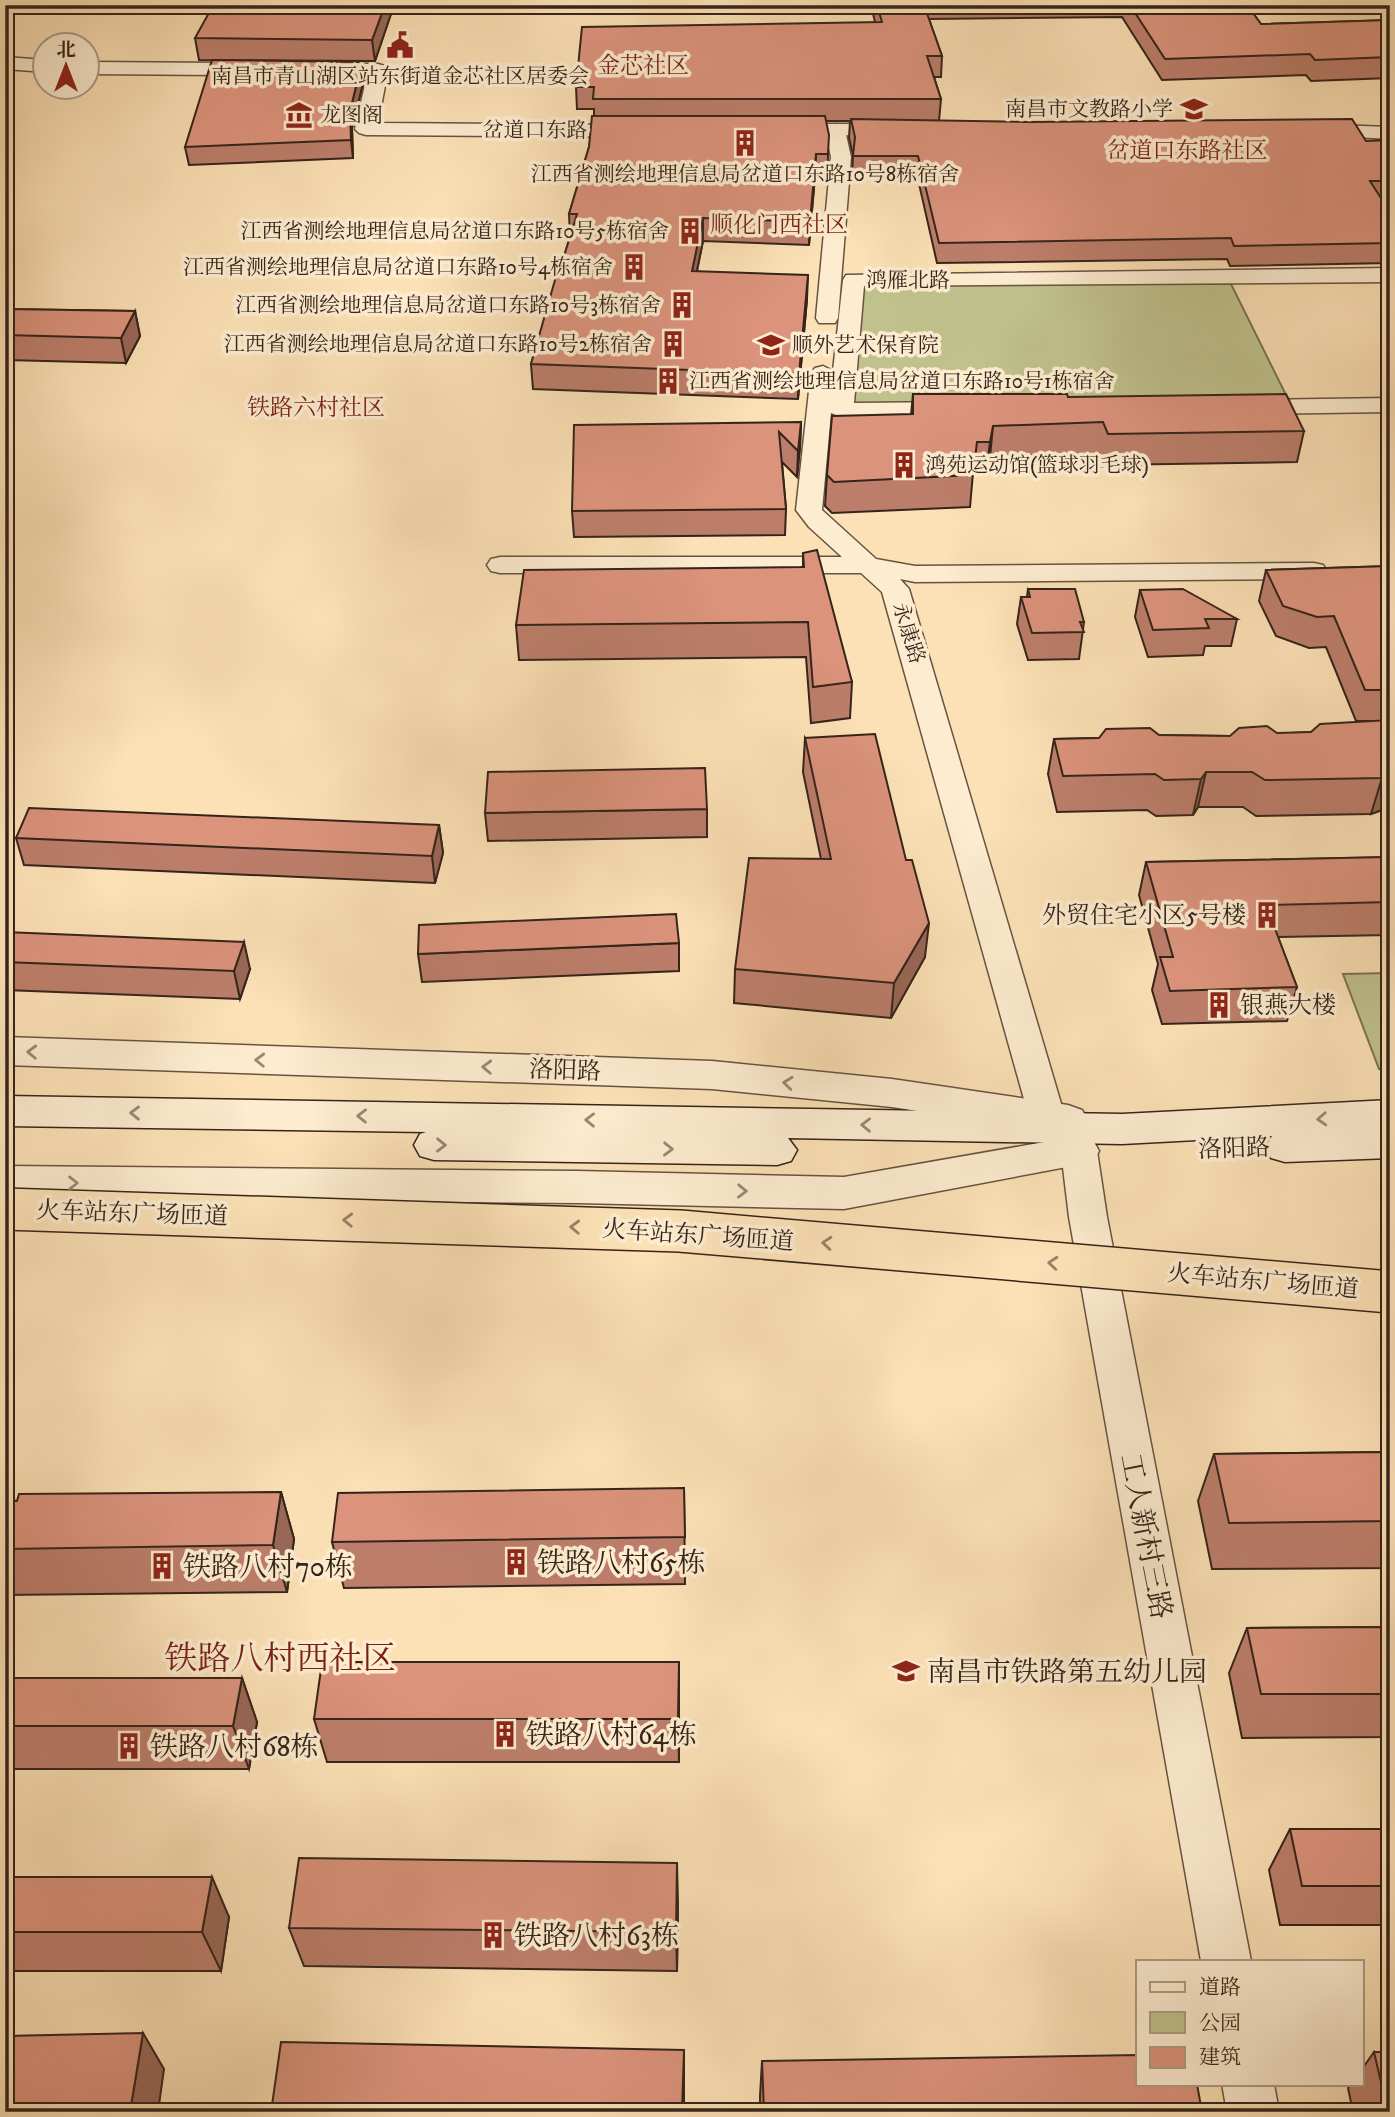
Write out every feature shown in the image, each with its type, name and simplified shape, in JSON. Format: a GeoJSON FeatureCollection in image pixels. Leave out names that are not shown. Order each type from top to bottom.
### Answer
{"type":"FeatureCollection","features":[{"type":"Feature","properties":{"kind":"highway","name":"火车站东广场匝道"},"geometry":{"type":"LineString","coordinates":[[5,1209],[680,1231],[1390,1292]]}},
{"type":"Feature","properties":{"kind":"street"},"geometry":{"type":"LineString","coordinates":[[5,63],[32,65]]}},
{"type":"Feature","properties":{"kind":"street","name":"岔道口东路"},"geometry":{"type":"LineString","coordinates":[[102,68],[378,70],[366,129],[657,131]]}},
{"type":"Feature","properties":{"kind":"street"},"geometry":{"type":"LineString","coordinates":[[753,130],[919,130]]}},
{"type":"Feature","properties":{"kind":"street","name":"永康路"},"geometry":{"type":"LineString","coordinates":[[835,130],[841,158],[821,404],[809,510],[818,522],[895,589],[907,623],[1047,1117]]}},
{"type":"Feature","properties":{"kind":"street"},"geometry":{"type":"LineString","coordinates":[[1282,130],[1390,133]]}},
{"type":"Feature","properties":{"kind":"street","name":"鸿雁北路"},"geometry":{"type":"LineString","coordinates":[[978,409],[841,410],[854,280],[1390,275]]}},
{"type":"Feature","properties":{"kind":"street"},"geometry":{"type":"LineString","coordinates":[[1225,407],[1390,405]]}},
{"type":"Feature","properties":{"kind":"street"},"geometry":{"type":"LineString","coordinates":[[500,565],[868,565],[915,574],[1345,570]]}},
{"type":"Feature","properties":{"kind":"street","name":"洛阳路"},"geometry":{"type":"LineString","coordinates":[[5,1051],[712,1075],[892,1093],[1122,1129]]}},
{"type":"Feature","properties":{"kind":"street","name":"洛阳路"},"geometry":{"type":"LineString","coordinates":[[5,1111],[1122,1129],[1390,1115]]}},
{"type":"Feature","properties":{"kind":"street","name":"洛阳路"},"geometry":{"type":"LineString","coordinates":[[5,1137],[679,1149],[1079,1151],[1209,1150],[1390,1143]]}},
{"type":"Feature","properties":{"kind":"street","name":"洛阳路"},"geometry":{"type":"LineString","coordinates":[[5,1182],[577,1187],[844,1193],[1079,1151]]}},
{"type":"Feature","properties":{"kind":"street","name":"工人新村三路"},"geometry":{"type":"LineString","coordinates":[[1079,1151],[1088,1217],[1226,1960]]}},
{"type":"Feature","properties":{"kind":"street"},"geometry":{"type":"LineString","coordinates":[[1248,2086],[1253,2112]]}},
{"type":"Feature","properties":{"kind":"green space"},"geometry":{"type":"Polygon","coordinates":[[[863,284],[1231,284],[1289,401],[852,406],[863,284]]]}},
{"type":"Feature","properties":{"kind":"green space"},"geometry":{"type":"Polygon","coordinates":[[[1390,973],[1390,1069],[1379,1069],[1343,974],[1390,973]]]}},
{"type":"Feature","properties":{"kind":"building"},"geometry":{"type":"Polygon","coordinates":[[[253,5],[385,5],[372,40],[195,38],[210,11],[250,11],[253,5]]]}},
{"type":"Feature","properties":{"kind":"building"},"geometry":{"type":"Polygon","coordinates":[[[877,5],[924,5],[942,56],[927,56],[941,99],[593,99],[594,87],[576,87],[582,27],[882,22],[877,5]]]}},
{"type":"Feature","properties":{"kind":"building"},"geometry":{"type":"Polygon","coordinates":[[[1130,5],[1247,5],[1261,24],[1390,20],[1390,57],[1315,60],[1310,54],[1165,59],[1130,5]]]}},
{"type":"Feature","properties":{"kind":"building"},"geometry":{"type":"Polygon","coordinates":[[[212,60],[362,62],[350,111],[351,140],[185,147],[212,60]]]}},
{"type":"Feature","properties":{"kind":"building"},"geometry":{"type":"Polygon","coordinates":[[[592,116],[825,116],[829,135],[828,154],[816,154],[810,222],[703,218],[692,271],[808,275],[799,374],[531,364],[577,214],[569,214],[589,147],[592,116]]]}},
{"type":"Feature","properties":{"kind":"building"},"geometry":{"type":"Polygon","coordinates":[[[851,119],[1029,122],[1352,119],[1366,141],[1390,140],[1390,181],[1370,181],[1388,209],[1384,209],[1390,218],[1390,243],[1234,246],[1231,238],[939,243],[918,156],[853,156],[855,137],[851,119]]]}},
{"type":"Feature","properties":{"kind":"building"},"geometry":{"type":"Polygon","coordinates":[[[5,309],[135,311],[121,338],[5,335],[5,309]]]}},
{"type":"Feature","properties":{"kind":"building"},"geometry":{"type":"Polygon","coordinates":[[[913,394],[1067,394],[1068,397],[1286,394],[1304,431],[1108,434],[1103,422],[993,426],[990,442],[977,442],[973,475],[834,482],[827,475],[832,416],[913,414],[913,394]]]}},
{"type":"Feature","properties":{"kind":"building"},"geometry":{"type":"Polygon","coordinates":[[[801,422],[798,451],[779,432],[786,509],[572,511],[574,425],[801,422]]]}},
{"type":"Feature","properties":{"kind":"building"},"geometry":{"type":"Polygon","coordinates":[[[817,550],[852,682],[813,687],[808,622],[516,625],[524,570],[804,567],[803,553],[817,550]]]}},
{"type":"Feature","properties":{"kind":"building"},"geometry":{"type":"Polygon","coordinates":[[[1390,566],[1390,690],[1365,690],[1334,616],[1317,617],[1283,606],[1266,570],[1390,566]]]}},
{"type":"Feature","properties":{"kind":"building"},"geometry":{"type":"Polygon","coordinates":[[[1028,589],[1075,589],[1084,632],[1032,633],[1021,597],[1030,597],[1028,589]]]}},
{"type":"Feature","properties":{"kind":"building"},"geometry":{"type":"Polygon","coordinates":[[[1183,589],[1237,619],[1205,619],[1209,628],[1153,630],[1140,590],[1183,589]]]}},
{"type":"Feature","properties":{"kind":"building"},"geometry":{"type":"Polygon","coordinates":[[[1390,720],[1390,775],[1382,778],[1265,780],[1252,772],[1206,772],[1201,779],[1164,780],[1155,774],[1063,776],[1054,739],[1099,738],[1106,729],[1150,728],[1159,735],[1230,736],[1239,728],[1267,726],[1277,733],[1311,732],[1320,724],[1390,720]]]}},
{"type":"Feature","properties":{"kind":"building"},"geometry":{"type":"Polygon","coordinates":[[[875,734],[906,860],[912,860],[929,923],[894,983],[735,969],[749,858],[831,859],[805,738],[875,734]]]}},
{"type":"Feature","properties":{"kind":"building"},"geometry":{"type":"Polygon","coordinates":[[[705,768],[707,809],[485,813],[488,772],[705,768]]]}},
{"type":"Feature","properties":{"kind":"building"},"geometry":{"type":"Polygon","coordinates":[[[29,808],[439,825],[432,856],[16,838],[29,808]]]}},
{"type":"Feature","properties":{"kind":"building"},"geometry":{"type":"Polygon","coordinates":[[[1390,857],[1390,902],[1266,905],[1297,987],[1170,991],[1160,957],[1173,957],[1146,862],[1390,857]]]}},
{"type":"Feature","properties":{"kind":"building"},"geometry":{"type":"Polygon","coordinates":[[[676,914],[679,943],[418,954],[419,925],[676,914]]]}},
{"type":"Feature","properties":{"kind":"building"},"geometry":{"type":"Polygon","coordinates":[[[5,932],[244,942],[234,971],[5,962],[5,932]]]}},
{"type":"Feature","properties":{"kind":"building"},"geometry":{"type":"Polygon","coordinates":[[[1390,1452],[1390,1521],[1229,1523],[1214,1454],[1390,1452]]]}},
{"type":"Feature","properties":{"kind":"building"},"geometry":{"type":"Polygon","coordinates":[[[684,1488],[685,1537],[332,1542],[338,1493],[684,1488]]]}},
{"type":"Feature","properties":{"kind":"building"},"geometry":{"type":"Polygon","coordinates":[[[281,1492],[273,1545],[5,1549],[5,1501],[17,1501],[19,1494],[281,1492]]]}},
{"type":"Feature","properties":{"kind":"building"},"geometry":{"type":"Polygon","coordinates":[[[1390,1627],[1390,1694],[1261,1694],[1247,1628],[1390,1627]]]}},
{"type":"Feature","properties":{"kind":"building"},"geometry":{"type":"Polygon","coordinates":[[[322,1662],[679,1662],[678,1719],[314,1719],[322,1662]]]}},
{"type":"Feature","properties":{"kind":"building"},"geometry":{"type":"Polygon","coordinates":[[[5,1678],[242,1678],[233,1726],[5,1726],[5,1678]]]}},
{"type":"Feature","properties":{"kind":"building"},"geometry":{"type":"Polygon","coordinates":[[[1290,1829],[1390,1829],[1390,1886],[1302,1886],[1290,1829]]]}},
{"type":"Feature","properties":{"kind":"building"},"geometry":{"type":"Polygon","coordinates":[[[299,1858],[677,1863],[676,1932],[289,1928],[299,1858]]]}},
{"type":"Feature","properties":{"kind":"building"},"geometry":{"type":"Polygon","coordinates":[[[5,1877],[212,1877],[202,1932],[5,1932],[5,1877]]]}},
{"type":"Feature","properties":{"kind":"building"},"geometry":{"type":"Polygon","coordinates":[[[143,2033],[130,2112],[5,2112],[5,2036],[143,2033]]]}},
{"type":"Feature","properties":{"kind":"building"},"geometry":{"type":"Polygon","coordinates":[[[281,2042],[684,2050],[682,2112],[271,2112],[281,2042]]]}},
{"type":"Feature","properties":{"kind":"building"},"geometry":{"type":"Polygon","coordinates":[[[1374,2052],[1390,2052],[1390,2112],[1388,2112],[1374,2052]]]}},
{"type":"Feature","properties":{"kind":"building"},"geometry":{"type":"Polygon","coordinates":[[[1136,2055],[1136,2086],[1197,2086],[1202,2112],[764,2112],[762,2061],[1136,2055]]]}},
{"type":"Feature","properties":{"kind":"place","name":"南昌市青山湖区站东街道金芯社区居委会"},"geometry":{"type":"Point","coordinates":[400,45]}},
{"type":"Feature","properties":{"kind":"place","name":"南昌市文教路小学"},"geometry":{"type":"Point","coordinates":[1194,109]}},
{"type":"Feature","properties":{"kind":"place","name":"龙图阁"},"geometry":{"type":"Point","coordinates":[299,115]}},
{"type":"Feature","properties":{"kind":"place","name":"江西省测绘地理信息局岔道口东路10号8栋宿舍"},"geometry":{"type":"Point","coordinates":[745,143]}},
{"type":"Feature","properties":{"kind":"place","name":"江西省测绘地理信息局岔道口东路10号5栋宿舍"},"geometry":{"type":"Point","coordinates":[690,231]}},
{"type":"Feature","properties":{"kind":"place","name":"江西省测绘地理信息局岔道口东路10号4栋宿舍"},"geometry":{"type":"Point","coordinates":[634,267]}},
{"type":"Feature","properties":{"kind":"place","name":"江西省测绘地理信息局岔道口东路10号3栋宿舍"},"geometry":{"type":"Point","coordinates":[682,305]}},
{"type":"Feature","properties":{"kind":"place","name":"江西省测绘地理信息局岔道口东路10号2栋宿舍"},"geometry":{"type":"Point","coordinates":[673,344]}},
{"type":"Feature","properties":{"kind":"place","name":"顺外艺术保育院"},"geometry":{"type":"Point","coordinates":[771,345]}},
{"type":"Feature","properties":{"kind":"place","name":"江西省测绘地理信息局岔道口东路10号1栋宿舍"},"geometry":{"type":"Point","coordinates":[668,381]}},
{"type":"Feature","properties":{"kind":"place","name":"鸿苑运动馆(篮球羽毛球)"},"geometry":{"type":"Point","coordinates":[904,465]}},
{"type":"Feature","properties":{"kind":"place","name":"外贸住宅小区5号楼"},"geometry":{"type":"Point","coordinates":[1267,915]}},
{"type":"Feature","properties":{"kind":"place","name":"银燕大楼"},"geometry":{"type":"Point","coordinates":[1219,1005]}},
{"type":"Feature","properties":{"kind":"place","name":"铁路八村65栋"},"geometry":{"type":"Point","coordinates":[516,1562]}},
{"type":"Feature","properties":{"kind":"place","name":"铁路八村70栋"},"geometry":{"type":"Point","coordinates":[162,1566]}},
{"type":"Feature","properties":{"kind":"place","name":"南昌市铁路第五幼儿园"},"geometry":{"type":"Point","coordinates":[906,1671]}},
{"type":"Feature","properties":{"kind":"place","name":"铁路八村64栋"},"geometry":{"type":"Point","coordinates":[505,1734]}},
{"type":"Feature","properties":{"kind":"place","name":"铁路八村68栋"},"geometry":{"type":"Point","coordinates":[129,1746]}},
{"type":"Feature","properties":{"kind":"place","name":"铁路八村63栋"},"geometry":{"type":"Point","coordinates":[493,1935]}},
{"type":"Feature","properties":{"kind":"district","name":"金芯社区"},"geometry":{"type":"Point","coordinates":[643,65]}},
{"type":"Feature","properties":{"kind":"district","name":"岔道口东路社区"},"geometry":{"type":"Point","coordinates":[1187,150]}},
{"type":"Feature","properties":{"kind":"district","name":"顺化门西社区"},"geometry":{"type":"Point","coordinates":[779,224]}},
{"type":"Feature","properties":{"kind":"district","name":"铁路六村社区"},"geometry":{"type":"Point","coordinates":[316,407]}},
{"type":"Feature","properties":{"kind":"district","name":"铁路八村西社区"},"geometry":{"type":"Point","coordinates":[280,1657]}}]}
